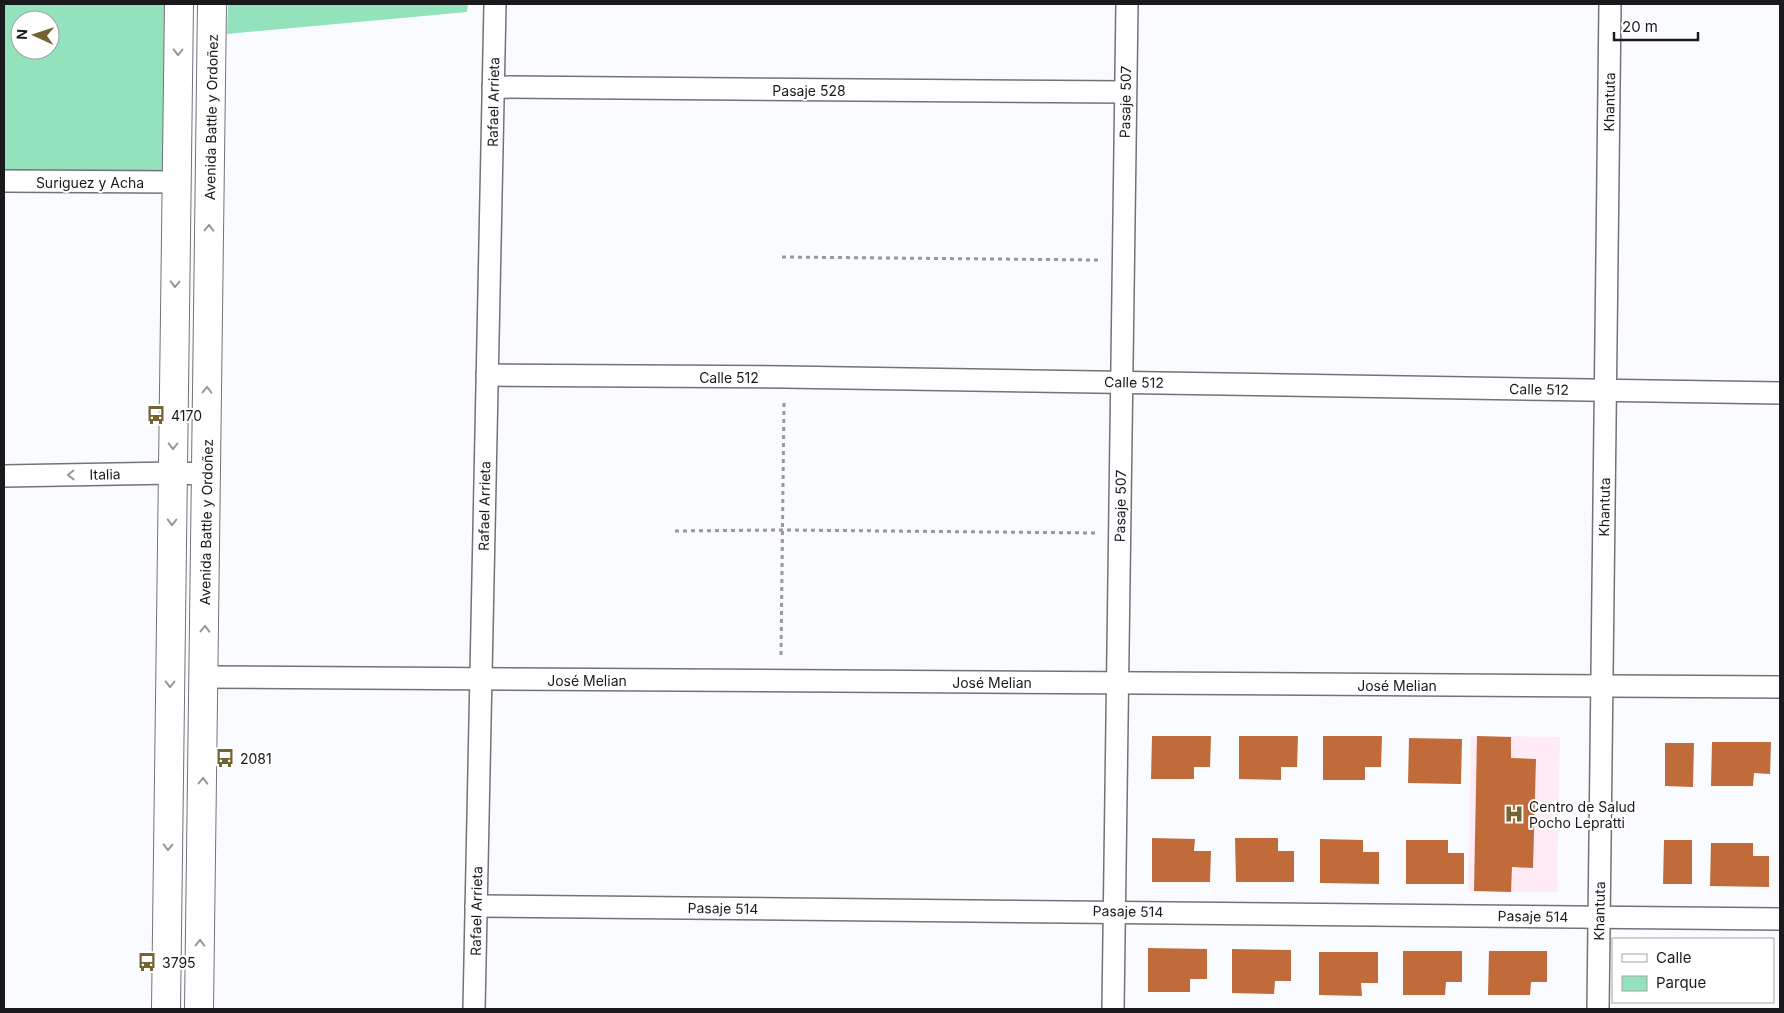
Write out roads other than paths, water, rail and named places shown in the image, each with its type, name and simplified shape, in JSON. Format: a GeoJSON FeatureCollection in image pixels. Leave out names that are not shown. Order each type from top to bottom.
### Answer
{"type":"FeatureCollection","features":[{"type":"Feature","properties":{"kind":"main road"},"geometry":{"type":"LineString","coordinates":[[166,1009],[179,4]]}},
{"type":"Feature","properties":{"kind":"main road","name":"Avenida Battle y Ordoñez"},"geometry":{"type":"LineString","coordinates":[[199,1009],[212,4]]}},
{"type":"Feature","properties":{"kind":"street","name":"Rafael Arrieta"},"geometry":{"type":"LineString","coordinates":[[474,1009],[495,4]]}},
{"type":"Feature","properties":{"kind":"street","name":"Pasaje 507"},"geometry":{"type":"LineString","coordinates":[[1113,1009],[1126,4]]}},
{"type":"Feature","properties":{"kind":"street","name":"Khantuta"},"geometry":{"type":"LineString","coordinates":[[1598,1009],[1610,4]]}},
{"type":"Feature","properties":{"kind":"street","name":"Pasaje 528"},"geometry":{"type":"LineString","coordinates":[[493,87],[1125,92]]}},
{"type":"Feature","properties":{"kind":"street","name":"Suriguez y Acha"},"geometry":{"type":"LineString","coordinates":[[4,181],[177,182]]}},
{"type":"Feature","properties":{"kind":"street","name":"Calle 512"},"geometry":{"type":"LineString","coordinates":[[487,375],[784,377],[1780,393]]}},
{"type":"Feature","properties":{"kind":"street","name":"Italia"},"geometry":{"type":"LineString","coordinates":[[4,476],[206,474]]}},
{"type":"Feature","properties":{"kind":"street","name":"José Melian"},"geometry":{"type":"LineString","coordinates":[[204,677],[1780,687]]}},
{"type":"Feature","properties":{"kind":"street","name":"Pasaje 514"},"geometry":{"type":"LineString","coordinates":[[476,906],[1780,919]]}},
{"type":"Feature","properties":{"kind":"place","name":"4170"},"geometry":{"type":"Point","coordinates":[156,415]}},
{"type":"Feature","properties":{"kind":"place","name":"2081"},"geometry":{"type":"Point","coordinates":[225,758]}},
{"type":"Feature","properties":{"kind":"place","name":"Centro de Salud Pocho Lepratti"},"geometry":{"type":"Point","coordinates":[1514,814]}},
{"type":"Feature","properties":{"kind":"place","name":"3795"},"geometry":{"type":"Point","coordinates":[147,962]}}]}
